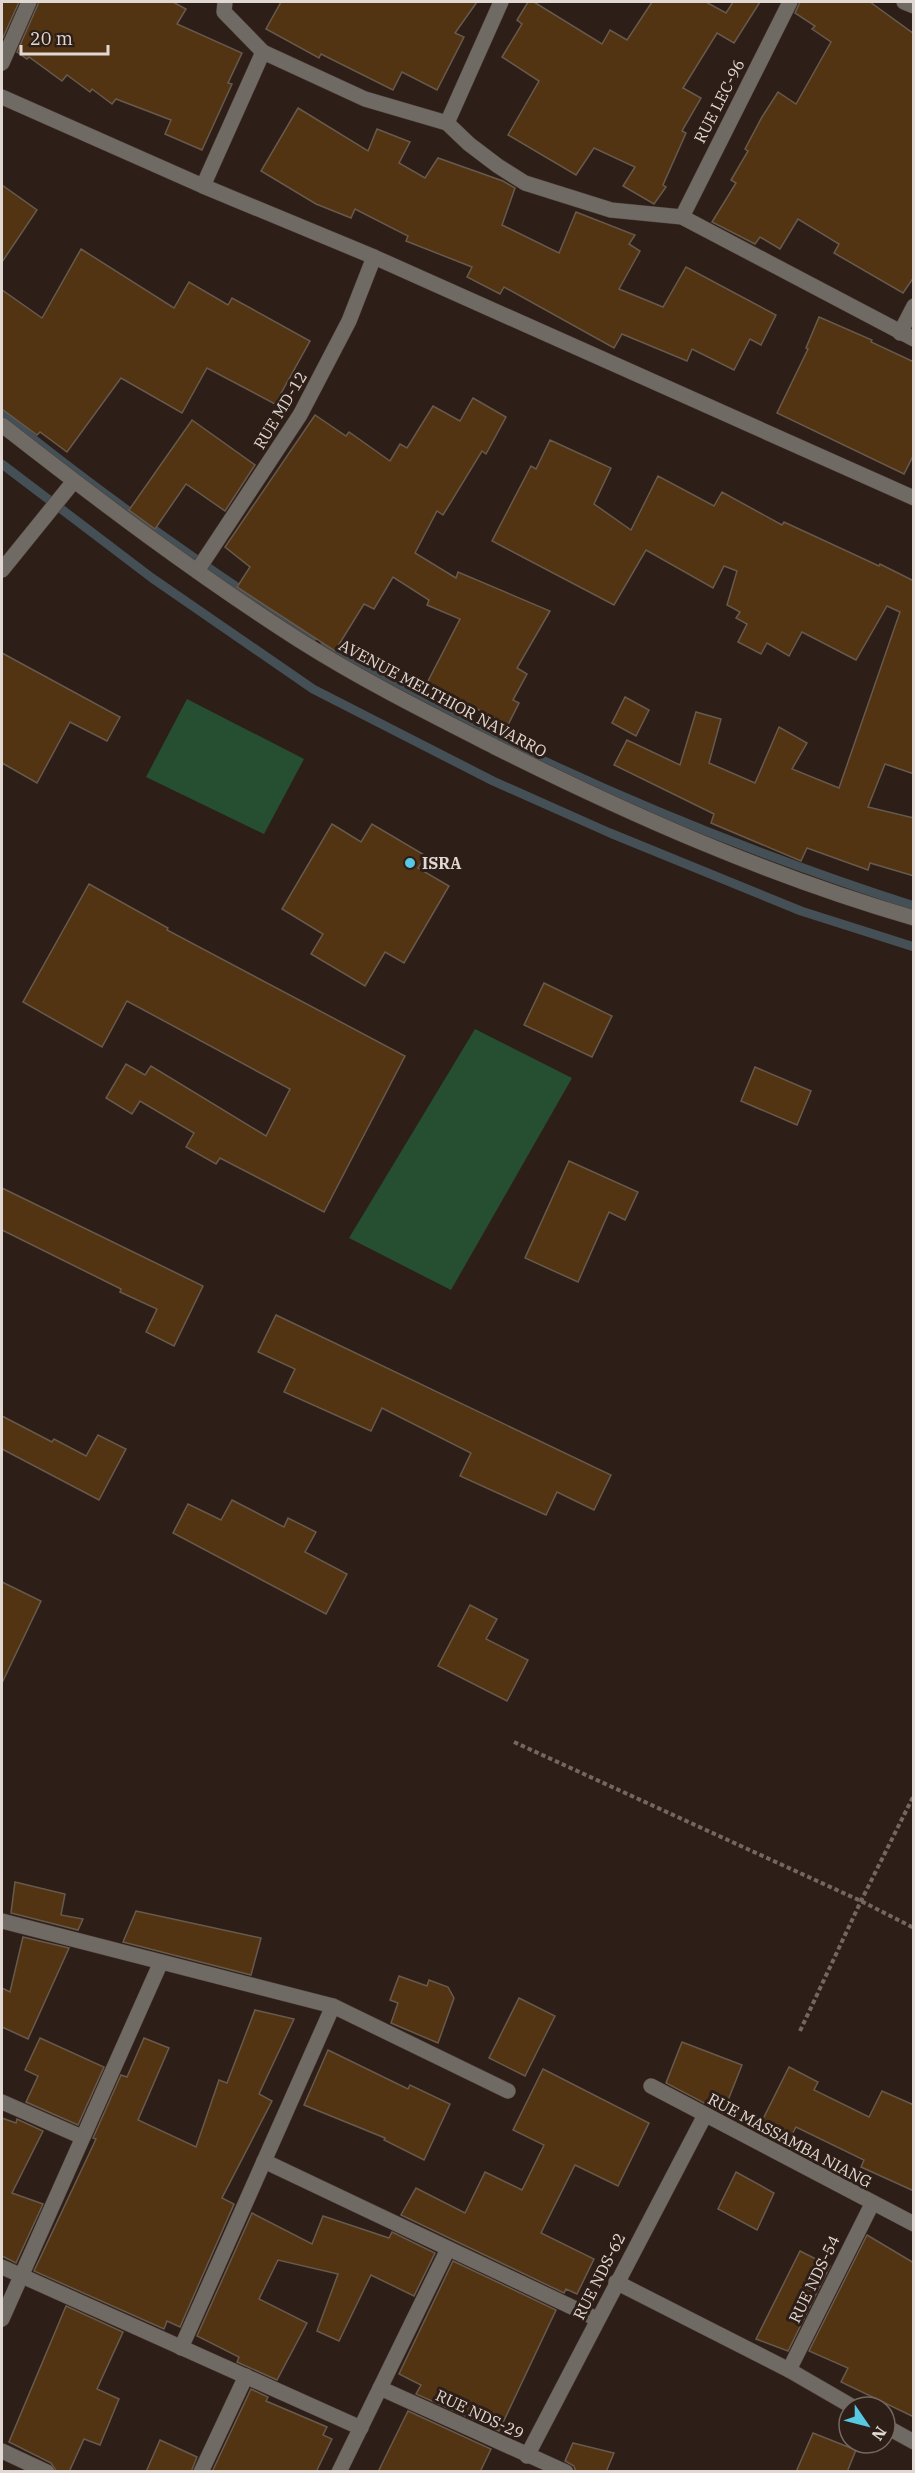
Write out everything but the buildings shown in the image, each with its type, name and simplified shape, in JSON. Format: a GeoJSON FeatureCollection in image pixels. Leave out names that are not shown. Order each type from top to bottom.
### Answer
{"type":"FeatureCollection","features":[{"type":"Feature","properties":{"kind":"street"},"geometry":{"type":"LineString","coordinates":[[2,63],[29,2]]}},
{"type":"Feature","properties":{"kind":"street"},"geometry":{"type":"LineString","coordinates":[[447,123],[501,2]]}},
{"type":"Feature","properties":{"kind":"street","name":"RUE LEC-96"},"geometry":{"type":"LineString","coordinates":[[682,217],[790,2]]}},
{"type":"Feature","properties":{"kind":"street"},"geometry":{"type":"LineString","coordinates":[[904,2],[914,6]]}},
{"type":"Feature","properties":{"kind":"street"},"geometry":{"type":"LineString","coordinates":[[224,4],[224,12],[263,52],[365,99],[447,123],[483,155],[525,183],[611,210],[682,217],[907,336],[914,306]]}},
{"type":"Feature","properties":{"kind":"street"},"geometry":{"type":"LineString","coordinates":[[203,186],[263,52]]}},
{"type":"Feature","properties":{"kind":"street"},"geometry":{"type":"LineString","coordinates":[[2,97],[203,186],[374,257],[914,498]]}},
{"type":"Feature","properties":{"kind":"street","name":"RUE MD-12"},"geometry":{"type":"LineString","coordinates":[[197,571],[300,415],[349,321],[374,257]]}},
{"type":"Feature","properties":{"kind":"street","name":"AVENUE MELTHIOR NAVARRO"},"geometry":{"type":"LineString","coordinates":[[2,425],[197,571],[299,640],[434,716],[569,784],[690,839],[783,875],[914,918]]}},
{"type":"Feature","properties":{"kind":"street"},"geometry":{"type":"LineString","coordinates":[[2,570],[74,481]]}},
{"type":"Feature","properties":{"kind":"street"},"geometry":{"type":"LineString","coordinates":[[2,1921],[333,2006],[508,2091]]}},
{"type":"Feature","properties":{"kind":"street"},"geometry":{"type":"LineString","coordinates":[[2,2319],[161,1962]]}},
{"type":"Feature","properties":{"kind":"street"},"geometry":{"type":"LineString","coordinates":[[181,2348],[333,2006]]}},
{"type":"Feature","properties":{"kind":"street","name":"RUE MASSAMBA NIANG"},"geometry":{"type":"LineString","coordinates":[[651,2086],[872,2204],[914,2224]]}},
{"type":"Feature","properties":{"kind":"street"},"geometry":{"type":"LineString","coordinates":[[2,2102],[82,2137]]}},
{"type":"Feature","properties":{"kind":"street","name":"RUE NDS-62"},"geometry":{"type":"LineString","coordinates":[[527,2456],[705,2115]]}},
{"type":"Feature","properties":{"kind":"street"},"geometry":{"type":"LineString","coordinates":[[264,2161],[597,2319]]}},
{"type":"Feature","properties":{"kind":"street","name":"RUE NDS-54"},"geometry":{"type":"LineString","coordinates":[[789,2370],[872,2204]]}},
{"type":"Feature","properties":{"kind":"street"},"geometry":{"type":"LineString","coordinates":[[339,2472],[448,2249]]}},
{"type":"Feature","properties":{"kind":"street"},"geometry":{"type":"LineString","coordinates":[[2,2267],[360,2428]]}},
{"type":"Feature","properties":{"kind":"street"},"geometry":{"type":"LineString","coordinates":[[616,2282],[789,2370],[837,2398]]}},
{"type":"Feature","properties":{"kind":"street"},"geometry":{"type":"LineString","coordinates":[[201,2472],[246,2376]]}},
{"type":"Feature","properties":{"kind":"street","name":"RUE NDS-29"},"geometry":{"type":"LineString","coordinates":[[380,2388],[559,2470]]}},
{"type":"Feature","properties":{"kind":"street"},"geometry":{"type":"LineString","coordinates":[[897,2433],[914,2442]]}},
{"type":"Feature","properties":{"kind":"street"},"geometry":{"type":"LineString","coordinates":[[2,2451],[47,2472]]}},
{"type":"Feature","properties":{"kind":"path"},"geometry":{"type":"LineString","coordinates":[[514,1742],[861,1900],[914,1928]]}},
{"type":"Feature","properties":{"kind":"path"},"geometry":{"type":"LineString","coordinates":[[800,2031],[861,1900],[914,1795]]}},
{"type":"Feature","properties":{"kind":"green space"},"geometry":{"type":"Polygon","coordinates":[[[187,699],[304,759],[264,834],[146,777],[187,699]]]}},
{"type":"Feature","properties":{"kind":"green space"},"geometry":{"type":"Polygon","coordinates":[[[475,1029],[572,1078],[451,1290],[349,1238],[475,1029]]]}},
{"type":"Feature","properties":{"kind":"waterway"},"geometry":{"type":"LineString","coordinates":[[2,414],[154,530],[313,637]]}},
{"type":"Feature","properties":{"kind":"waterway"},"geometry":{"type":"LineString","coordinates":[[2,464],[152,578],[313,689],[493,781],[610,833],[801,911],[914,947]]}},
{"type":"Feature","properties":{"kind":"waterway"},"geometry":{"type":"LineString","coordinates":[[325,644],[457,718],[582,778],[747,847],[914,906]]}},
{"type":"Feature","properties":{"kind":"place","name":"ISRA"},"geometry":{"type":"Point","coordinates":[410,863]}}]}
